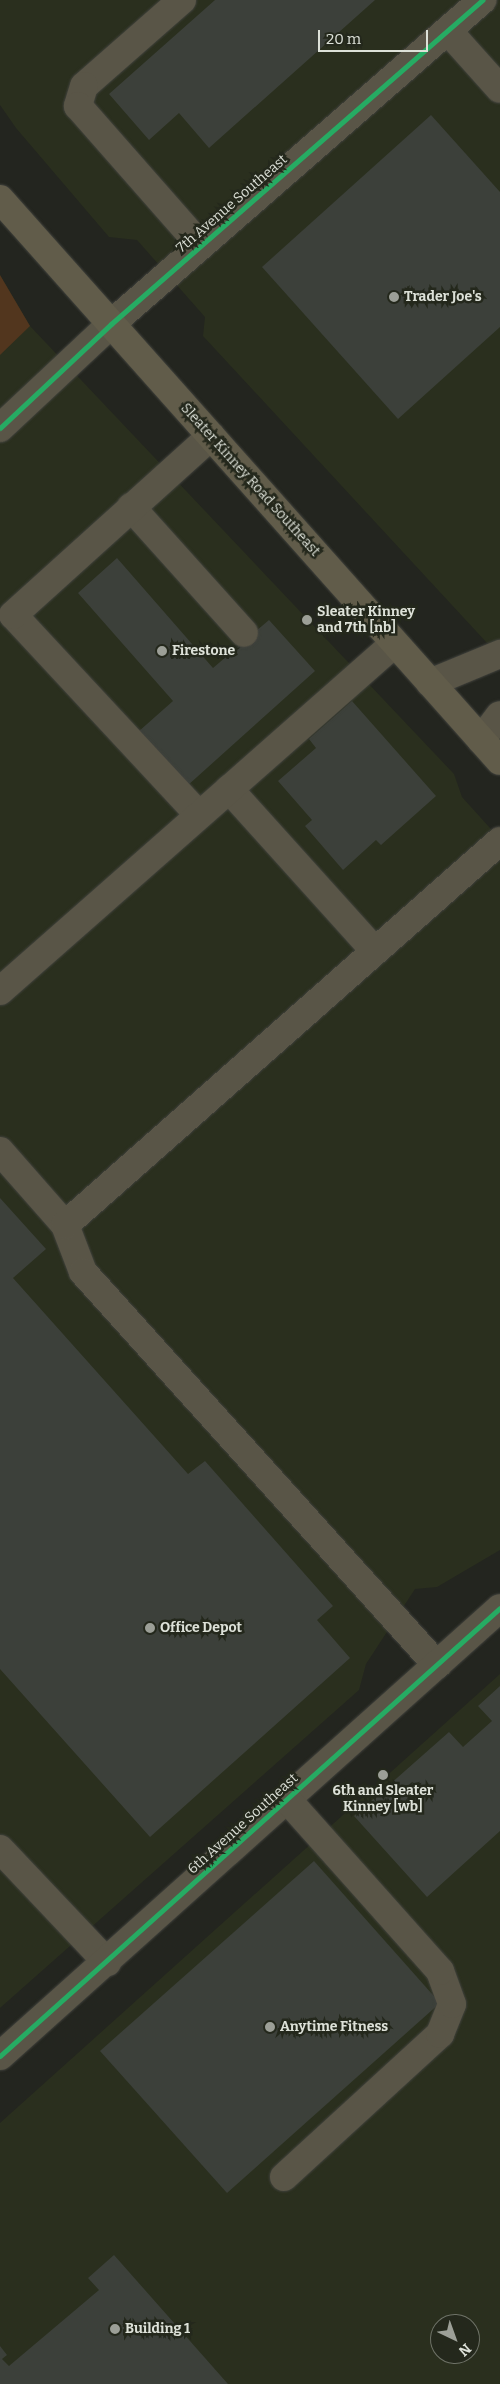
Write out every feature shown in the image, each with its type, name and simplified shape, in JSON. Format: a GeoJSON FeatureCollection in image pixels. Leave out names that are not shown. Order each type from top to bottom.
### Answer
{"type":"FeatureCollection","features":[{"type":"Feature","properties":{"kind":"main road","name":"Sleater Kinney Road Southeast"},"geometry":{"type":"LineString","coordinates":[[0,199],[500,761]]}},
{"type":"Feature","properties":{"kind":"street"},"geometry":{"type":"LineString","coordinates":[[182,0],[84,86],[78,106],[201,246]]}},
{"type":"Feature","properties":{"kind":"street","name":"7th Avenue Southeast"},"geometry":{"type":"LineString","coordinates":[[0,428],[111,324],[449,32],[482,0]]}},
{"type":"Feature","properties":{"kind":"street"},"geometry":{"type":"LineString","coordinates":[[449,32],[500,88]]}},
{"type":"Feature","properties":{"kind":"street"},"geometry":{"type":"LineString","coordinates":[[199,815],[13,615],[211,436]]}},
{"type":"Feature","properties":{"kind":"street"},"geometry":{"type":"LineString","coordinates":[[131,507],[244,633]]}},
{"type":"Feature","properties":{"kind":"street"},"geometry":{"type":"LineString","coordinates":[[0,990],[395,643]]}},
{"type":"Feature","properties":{"kind":"street"},"geometry":{"type":"LineString","coordinates":[[430,683],[500,654]]}},
{"type":"Feature","properties":{"kind":"street"},"geometry":{"type":"LineString","coordinates":[[482,740],[500,715]]}},
{"type":"Feature","properties":{"kind":"street"},"geometry":{"type":"LineString","coordinates":[[229,789],[375,951]]}},
{"type":"Feature","properties":{"kind":"street"},"geometry":{"type":"LineString","coordinates":[[64,1225],[500,841]]}},
{"type":"Feature","properties":{"kind":"street"},"geometry":{"type":"LineString","coordinates":[[0,1151],[64,1225],[83,1272],[437,1665]]}},
{"type":"Feature","properties":{"kind":"street","name":"6th Avenue Southeast"},"geometry":{"type":"LineString","coordinates":[[0,2056],[500,1608]]}},
{"type":"Feature","properties":{"kind":"street"},"geometry":{"type":"LineString","coordinates":[[284,2177],[440,2034],[452,2004],[440,1971],[287,1799]]}},
{"type":"Feature","properties":{"kind":"street"},"geometry":{"type":"LineString","coordinates":[[0,1849],[107,1962]]}},
{"type":"Feature","properties":{"kind":"shaded area"},"geometry":{"type":"Polygon","coordinates":[[[0,0],[500,0],[500,657],[203,336],[205,317],[137,240],[109,237],[16,128],[0,105],[0,0]]]}},
{"type":"Feature","properties":{"kind":"shaded area"},"geometry":{"type":"Polygon","coordinates":[[[0,275],[30,326],[454,774],[462,797],[500,839],[500,1550],[437,1587],[415,1589],[366,1664],[359,1690],[0,2008],[0,275]]]}},
{"type":"Feature","properties":{"kind":"shaded area"},"geometry":{"type":"Polygon","coordinates":[[[0,275],[30,326],[0,355],[0,275]]]}},
{"type":"Feature","properties":{"kind":"shaded area"},"geometry":{"type":"Polygon","coordinates":[[[500,1674],[500,2384],[0,2384],[0,2123],[500,1674]]]}},
{"type":"Feature","properties":{"kind":"building"},"geometry":{"type":"Polygon","coordinates":[[[215,0],[375,0],[209,148],[179,113],[149,140],[109,94],[215,0]]]}},
{"type":"Feature","properties":{"kind":"building","name":"Trader Joe's"},"geometry":{"type":"Polygon","coordinates":[[[431,115],[500,192],[500,327],[398,419],[262,267],[431,115]]]}},
{"type":"Feature","properties":{"kind":"building"},"geometry":{"type":"Polygon","coordinates":[[[117,558],[213,668],[269,620],[315,671],[187,786],[138,732],[173,701],[78,593],[117,558]]]}},
{"type":"Feature","properties":{"kind":"building"},"geometry":{"type":"Polygon","coordinates":[[[352,701],[436,796],[381,845],[376,840],[343,870],[305,826],[312,820],[278,781],[316,748],[309,739],[352,701]]]}},
{"type":"Feature","properties":{"kind":"building"},"geometry":{"type":"Polygon","coordinates":[[[0,1198],[46,1249],[13,1278],[188,1474],[205,1461],[333,1606],[317,1620],[350,1658],[150,1837],[0,1669],[0,1198]]]}},
{"type":"Feature","properties":{"kind":"building"},"geometry":{"type":"Polygon","coordinates":[[[500,1686],[500,1831],[427,1897],[354,1816],[449,1732],[463,1747],[492,1721],[478,1706],[500,1686]]]}},
{"type":"Feature","properties":{"kind":"building","name":"Anytime Fitness"},"geometry":{"type":"Polygon","coordinates":[[[314,1861],[440,2003],[227,2193],[100,2051],[314,1861]]]}},
{"type":"Feature","properties":{"kind":"building","name":"Building 1"},"geometry":{"type":"Polygon","coordinates":[[[114,2255],[228,2384],[0,2384],[0,2346],[7,2355],[2,2359],[9,2366],[99,2290],[88,2278],[114,2255]]]}},
{"type":"Feature","properties":{"kind":"cycle path"},"geometry":{"type":"LineString","coordinates":[[0,428],[111,324],[482,0]]}},
{"type":"Feature","properties":{"kind":"cycle path"},"geometry":{"type":"LineString","coordinates":[[0,2056],[500,1608]]}},
{"type":"Feature","properties":{"kind":"place","name":"Trader Joe's"},"geometry":{"type":"Point","coordinates":[394,297]}},
{"type":"Feature","properties":{"kind":"place","name":"Sleater Kinney and 7th [nb]"},"geometry":{"type":"Point","coordinates":[307,620]}},
{"type":"Feature","properties":{"kind":"place","name":"Firestone"},"geometry":{"type":"Point","coordinates":[162,651]}},
{"type":"Feature","properties":{"kind":"place","name":"Office Depot"},"geometry":{"type":"Point","coordinates":[150,1628]}},
{"type":"Feature","properties":{"kind":"place","name":"6th and Sleater Kinney [wb]"},"geometry":{"type":"Point","coordinates":[383,1775]}},
{"type":"Feature","properties":{"kind":"place","name":"Anytime Fitness"},"geometry":{"type":"Point","coordinates":[270,2027]}},
{"type":"Feature","properties":{"kind":"place","name":"Building 1"},"geometry":{"type":"Point","coordinates":[115,2329]}}]}
